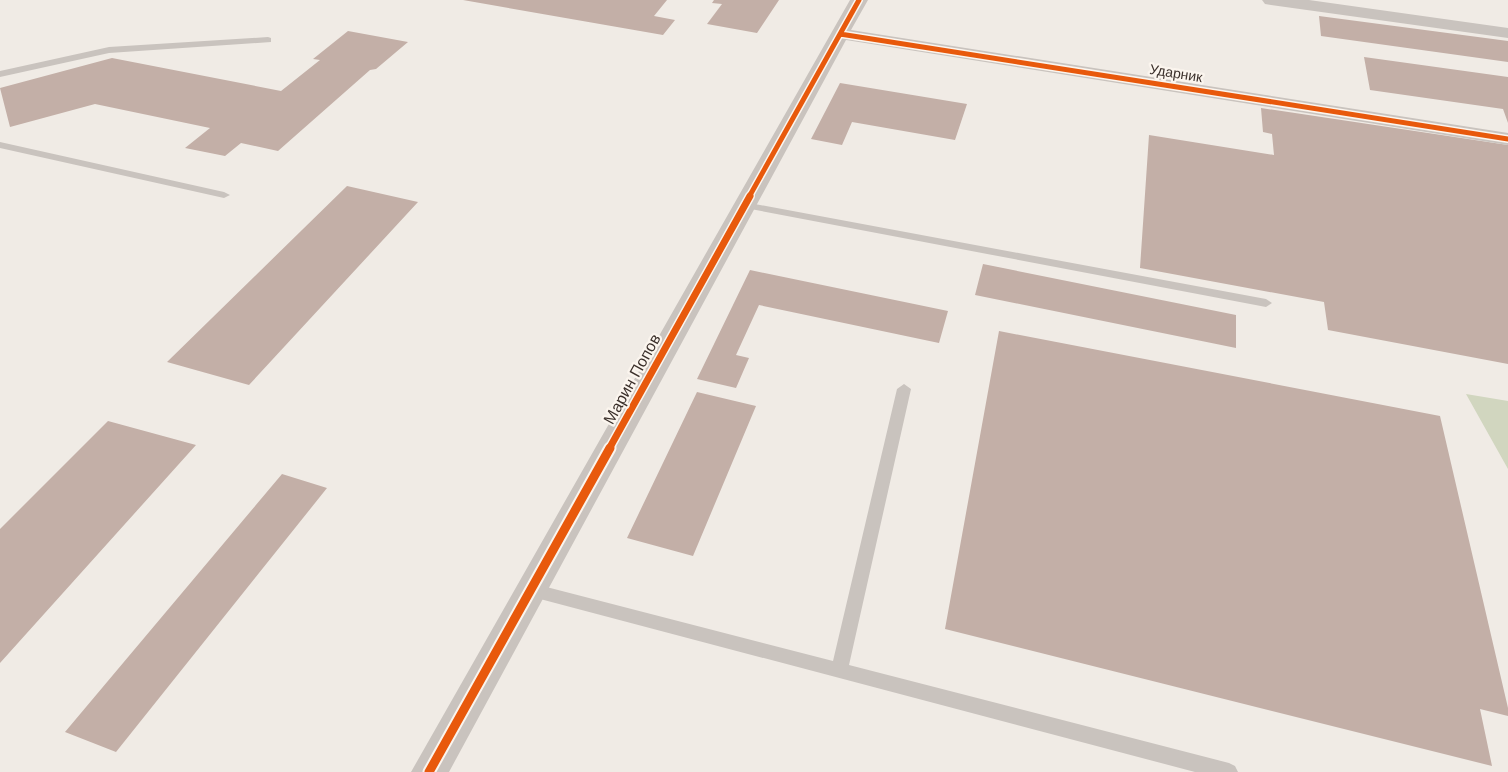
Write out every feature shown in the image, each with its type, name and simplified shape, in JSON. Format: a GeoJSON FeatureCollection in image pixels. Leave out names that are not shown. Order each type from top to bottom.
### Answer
{"type":"FeatureCollection","features":[{"type":"Feature","properties":{"kind":"street","name":"Марин Попов"},"geometry":{"type":"LineString","coordinates":[[429,772],[858,0]]}},
{"type":"Feature","properties":{"kind":"street"},"geometry":{"type":"LineString","coordinates":[[1271,0],[1308,2],[1508,33]]}},
{"type":"Feature","properties":{"kind":"street","name":"Ударник"},"geometry":{"type":"LineString","coordinates":[[840,33],[1508,139]]}},
{"type":"Feature","properties":{"kind":"lane"},"geometry":{"type":"LineString","coordinates":[[0,74],[109,50],[268,40]]}},
{"type":"Feature","properties":{"kind":"lane"},"geometry":{"type":"LineString","coordinates":[[0,145],[224,195]]}},
{"type":"Feature","properties":{"kind":"lane"},"geometry":{"type":"LineString","coordinates":[[744,205],[1266,303]]}},
{"type":"Feature","properties":{"kind":"lane"},"geometry":{"type":"LineString","coordinates":[[839,670],[904,389]]}},
{"type":"Feature","properties":{"kind":"lane"},"geometry":{"type":"LineString","coordinates":[[531,590],[1229,772]]}},
{"type":"Feature","properties":{"kind":"green space"},"geometry":{"type":"Polygon","coordinates":[[[1466,394],[1508,401],[1508,469],[1466,394]]]}},
{"type":"Feature","properties":{"kind":"building"},"geometry":{"type":"Polygon","coordinates":[[[463,0],[667,0],[654,16],[675,20],[663,35],[463,0]]]}},
{"type":"Feature","properties":{"kind":"building"},"geometry":{"type":"Polygon","coordinates":[[[714,0],[779,0],[757,33],[707,24],[722,4],[712,3],[714,0]]]}},
{"type":"Feature","properties":{"kind":"building"},"geometry":{"type":"Polygon","coordinates":[[[1319,16],[1508,41],[1508,62],[1321,36],[1319,16]]]}},
{"type":"Feature","properties":{"kind":"building"},"geometry":{"type":"Polygon","coordinates":[[[348,31],[408,42],[376,69],[370,70],[278,151],[241,143],[225,156],[185,148],[210,128],[95,104],[10,127],[0,88],[112,58],[281,91],[320,60],[313,59],[348,31]]]}},
{"type":"Feature","properties":{"kind":"building"},"geometry":{"type":"Polygon","coordinates":[[[1364,57],[1508,77],[1508,123],[1503,109],[1370,90],[1364,57]]]}},
{"type":"Feature","properties":{"kind":"building"},"geometry":{"type":"Polygon","coordinates":[[[840,83],[967,104],[955,140],[852,122],[842,145],[811,139],[840,83]]]}},
{"type":"Feature","properties":{"kind":"building"},"geometry":{"type":"Polygon","coordinates":[[[1261,108],[1508,145],[1508,364],[1328,330],[1324,302],[1140,268],[1149,135],[1274,155],[1272,134],[1263,132],[1261,108]]]}},
{"type":"Feature","properties":{"kind":"building"},"geometry":{"type":"Polygon","coordinates":[[[347,186],[418,202],[249,385],[167,362],[347,186]]]}},
{"type":"Feature","properties":{"kind":"building"},"geometry":{"type":"Polygon","coordinates":[[[983,264],[1236,315],[1236,348],[975,295],[983,264]]]}},
{"type":"Feature","properties":{"kind":"building"},"geometry":{"type":"Polygon","coordinates":[[[750,270],[948,311],[939,343],[759,305],[736,355],[749,358],[736,388],[697,379],[750,270]]]}},
{"type":"Feature","properties":{"kind":"building"},"geometry":{"type":"Polygon","coordinates":[[[999,331],[1440,416],[1508,708],[1508,716],[1480,709],[1492,766],[945,629],[999,331]]]}},
{"type":"Feature","properties":{"kind":"building"},"geometry":{"type":"Polygon","coordinates":[[[697,392],[756,406],[693,556],[627,538],[697,392]]]}},
{"type":"Feature","properties":{"kind":"building"},"geometry":{"type":"Polygon","coordinates":[[[108,421],[196,445],[0,663],[0,529],[108,421]]]}},
{"type":"Feature","properties":{"kind":"building"},"geometry":{"type":"Polygon","coordinates":[[[282,474],[327,488],[116,752],[65,732],[282,474]]]}},
{"type":"Feature","properties":{"kind":"cycle path"},"geometry":{"type":"LineString","coordinates":[[429,772],[859,0]]}},
{"type":"Feature","properties":{"kind":"cycle path"},"geometry":{"type":"LineString","coordinates":[[840,34],[1508,139]]}}]}
